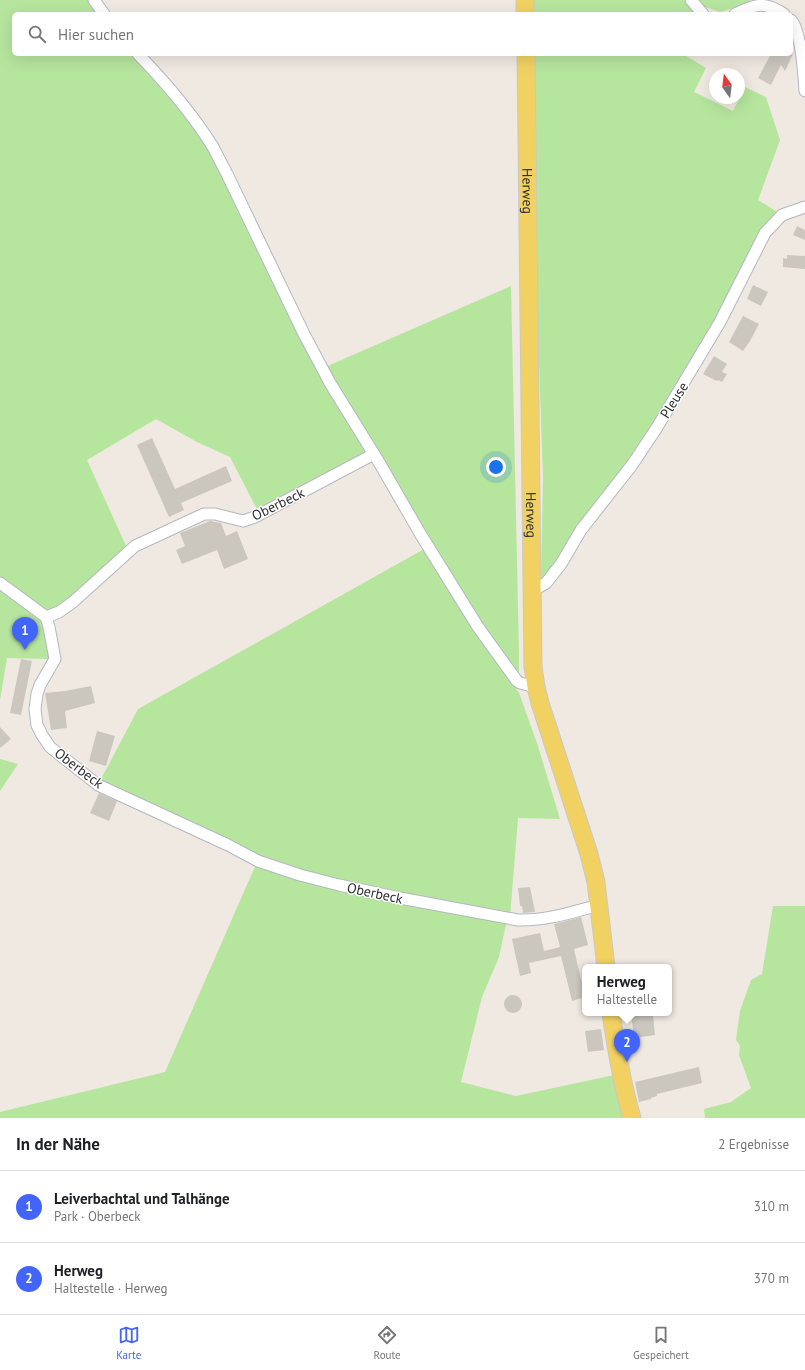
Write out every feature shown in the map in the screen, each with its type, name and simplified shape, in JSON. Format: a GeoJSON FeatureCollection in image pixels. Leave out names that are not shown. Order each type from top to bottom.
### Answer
{"type":"FeatureCollection","features":[{"type":"Feature","properties":{"kind":"main road","name":"Herweg"},"geometry":{"type":"LineString","coordinates":[[526,56],[533,667],[536,687],[589,854],[596,882],[606,964]]}},
{"type":"Feature","properties":{"kind":"main road"},"geometry":{"type":"LineString","coordinates":[[611,1016],[622,1081],[632,1118]]}},
{"type":"Feature","properties":{"kind":"street"},"geometry":{"type":"LineString","coordinates":[[94,0],[103,12]]}},
{"type":"Feature","properties":{"kind":"street"},"geometry":{"type":"LineString","coordinates":[[691,0],[701,12]]}},
{"type":"Feature","properties":{"kind":"street"},"geometry":{"type":"LineString","coordinates":[[740,12],[756,6],[766,5],[780,12]]}},
{"type":"Feature","properties":{"kind":"street"},"geometry":{"type":"LineString","coordinates":[[793,22],[798,34],[805,91]]}},
{"type":"Feature","properties":{"kind":"street"},"geometry":{"type":"LineString","coordinates":[[140,56],[181,102],[200,127],[213,148],[228,174],[314,354],[332,387],[374,454],[459,597],[484,636],[517,681],[536,687]]}},
{"type":"Feature","properties":{"kind":"street","name":"Pleuse"},"geometry":{"type":"LineString","coordinates":[[532,591],[546,583],[561,564],[581,530],[632,465],[656,429],[720,322],[765,233],[782,215],[805,207]]}},
{"type":"Feature","properties":{"kind":"street","name":"Oberbeck"},"geometry":{"type":"LineString","coordinates":[[374,454],[255,517],[242,520],[215,514],[204,514],[135,546],[73,602],[46,618],[55,658],[40,685],[37,694],[35,709],[37,725],[50,747],[98,785],[228,845],[258,861],[300,875],[400,898],[518,920],[543,919],[599,905]]}},
{"type":"Feature","properties":{"kind":"street"},"geometry":{"type":"LineString","coordinates":[[0,583],[46,618]]}},
{"type":"Feature","properties":{"kind":"green space"},"geometry":{"type":"Polygon","coordinates":[[[0,0],[90,0],[99,12],[12,12],[12,56],[138,56],[200,132],[368,454],[259,513],[230,457],[197,442],[156,419],[87,460],[127,548],[51,615],[0,580],[0,0]]]}},
{"type":"Feature","properties":{"kind":"green space"},"geometry":{"type":"Polygon","coordinates":[[[534,0],[690,0],[695,6],[693,12],[534,12],[534,0]]]}},
{"type":"Feature","properties":{"kind":"green space"},"geometry":{"type":"Polygon","coordinates":[[[693,0],[750,0],[749,3],[720,12],[696,4],[693,0]]]}},
{"type":"Feature","properties":{"kind":"green space"},"geometry":{"type":"Polygon","coordinates":[[[535,56],[686,56],[706,68],[694,92],[709,99],[709,104],[719,104],[733,111],[736,104],[745,104],[745,87],[766,97],[780,140],[758,200],[781,214],[684,381],[558,563],[545,578],[541,580],[543,478],[534,217],[535,56]]]}},
{"type":"Feature","properties":{"kind":"green space"},"geometry":{"type":"Polygon","coordinates":[[[511,286],[519,675],[486,636],[323,368],[511,286]]]}},
{"type":"Feature","properties":{"kind":"green space"},"geometry":{"type":"Polygon","coordinates":[[[426,548],[481,637],[519,693],[537,743],[560,819],[518,818],[510,917],[401,897],[258,859],[99,783],[138,709],[426,548]]]}},
{"type":"Feature","properties":{"kind":"green space"},"geometry":{"type":"Polygon","coordinates":[[[0,586],[45,622],[50,659],[7,658],[0,700],[0,586]]]}},
{"type":"Feature","properties":{"kind":"green space"},"geometry":{"type":"Polygon","coordinates":[[[0,759],[18,764],[0,791],[0,759]]]}},
{"type":"Feature","properties":{"kind":"green space"},"geometry":{"type":"Polygon","coordinates":[[[257,862],[507,920],[499,957],[482,997],[461,1082],[516,1096],[619,1074],[630,1118],[0,1118],[0,1112],[165,1072],[257,862]]]}},
{"type":"Feature","properties":{"kind":"green space"},"geometry":{"type":"Polygon","coordinates":[[[773,906],[805,906],[805,1118],[705,1118],[704,1109],[731,1102],[751,1088],[739,1055],[740,1046],[736,1040],[740,1011],[751,980],[762,974],[773,906]]]}},
{"type":"Feature","properties":{"kind":"building"},"geometry":{"type":"Polygon","coordinates":[[[770,56],[792,56],[785,71],[781,65],[771,85],[758,78],[770,56]]]}},
{"type":"Feature","properties":{"kind":"building"},"geometry":{"type":"Polygon","coordinates":[[[797,226],[805,230],[805,240],[793,235],[797,226]]]}},
{"type":"Feature","properties":{"kind":"building"},"geometry":{"type":"Polygon","coordinates":[[[787,255],[805,256],[805,269],[783,267],[783,258],[787,259],[787,255]]]}},
{"type":"Feature","properties":{"kind":"building"},"geometry":{"type":"Polygon","coordinates":[[[753,285],[768,292],[761,306],[747,299],[753,285]]]}},
{"type":"Feature","properties":{"kind":"building"},"geometry":{"type":"Polygon","coordinates":[[[743,316],[759,324],[743,351],[729,342],[743,316]]]}},
{"type":"Feature","properties":{"kind":"building"},"geometry":{"type":"Polygon","coordinates":[[[714,356],[727,364],[722,372],[727,374],[722,382],[703,374],[714,356]]]}},
{"type":"Feature","properties":{"kind":"building"},"geometry":{"type":"Polygon","coordinates":[[[152,438],[175,489],[226,466],[232,481],[181,503],[184,510],[169,517],[137,445],[152,438]]]}},
{"type":"Feature","properties":{"kind":"building"},"geometry":{"type":"Polygon","coordinates":[[[210,521],[221,523],[226,536],[237,531],[248,559],[224,569],[217,550],[182,564],[176,550],[185,546],[180,533],[210,521]]]}},
{"type":"Feature","properties":{"kind":"building"},"geometry":{"type":"Polygon","coordinates":[[[21,659],[32,661],[21,715],[10,713],[21,659]]]}},
{"type":"Feature","properties":{"kind":"building"},"geometry":{"type":"Polygon","coordinates":[[[91,686],[95,703],[65,711],[67,728],[51,730],[45,693],[91,686]]]}},
{"type":"Feature","properties":{"kind":"building"},"geometry":{"type":"Polygon","coordinates":[[[0,727],[11,739],[0,748],[0,727]]]}},
{"type":"Feature","properties":{"kind":"building"},"geometry":{"type":"Polygon","coordinates":[[[97,731],[115,736],[106,766],[89,761],[97,731]]]}},
{"type":"Feature","properties":{"kind":"building"},"geometry":{"type":"Polygon","coordinates":[[[99,793],[117,801],[109,821],[90,813],[99,793]]]}},
{"type":"Feature","properties":{"kind":"building"},"geometry":{"type":"Polygon","coordinates":[[[530,887],[535,912],[523,913],[522,906],[520,906],[518,888],[530,887]]]}},
{"type":"Feature","properties":{"kind":"building"},"geometry":{"type":"Polygon","coordinates":[[[581,917],[588,945],[574,949],[582,984],[582,998],[572,1001],[561,956],[529,963],[531,973],[520,976],[512,939],[540,933],[544,951],[560,947],[554,924],[581,917]]]}},
{"type":"Feature","properties":{"kind":"building"},"geometry":{"type":"Polygon","coordinates":[[[513,995],[519,998],[522,1004],[519,1010],[513,1013],[507,1010],[504,1004],[507,998],[513,995]]]}},
{"type":"Feature","properties":{"kind":"building"},"geometry":{"type":"Polygon","coordinates":[[[631,1016],[653,1016],[655,1035],[634,1038],[631,1016]]]}},
{"type":"Feature","properties":{"kind":"building"},"geometry":{"type":"Polygon","coordinates":[[[601,1029],[604,1050],[588,1052],[585,1031],[601,1029]]]}},
{"type":"Feature","properties":{"kind":"building"},"geometry":{"type":"Polygon","coordinates":[[[699,1067],[702,1083],[657,1094],[657,1096],[651,1099],[639,1102],[635,1082],[699,1067]]]}},
{"type":"Feature","properties":{"kind":"place","name":"Leiverbachtal und Talhänge"},"geometry":{"type":"Point","coordinates":[25,650]}},
{"type":"Feature","properties":{"kind":"place","name":"Herweg"},"geometry":{"type":"Point","coordinates":[627,1062]}}]}
